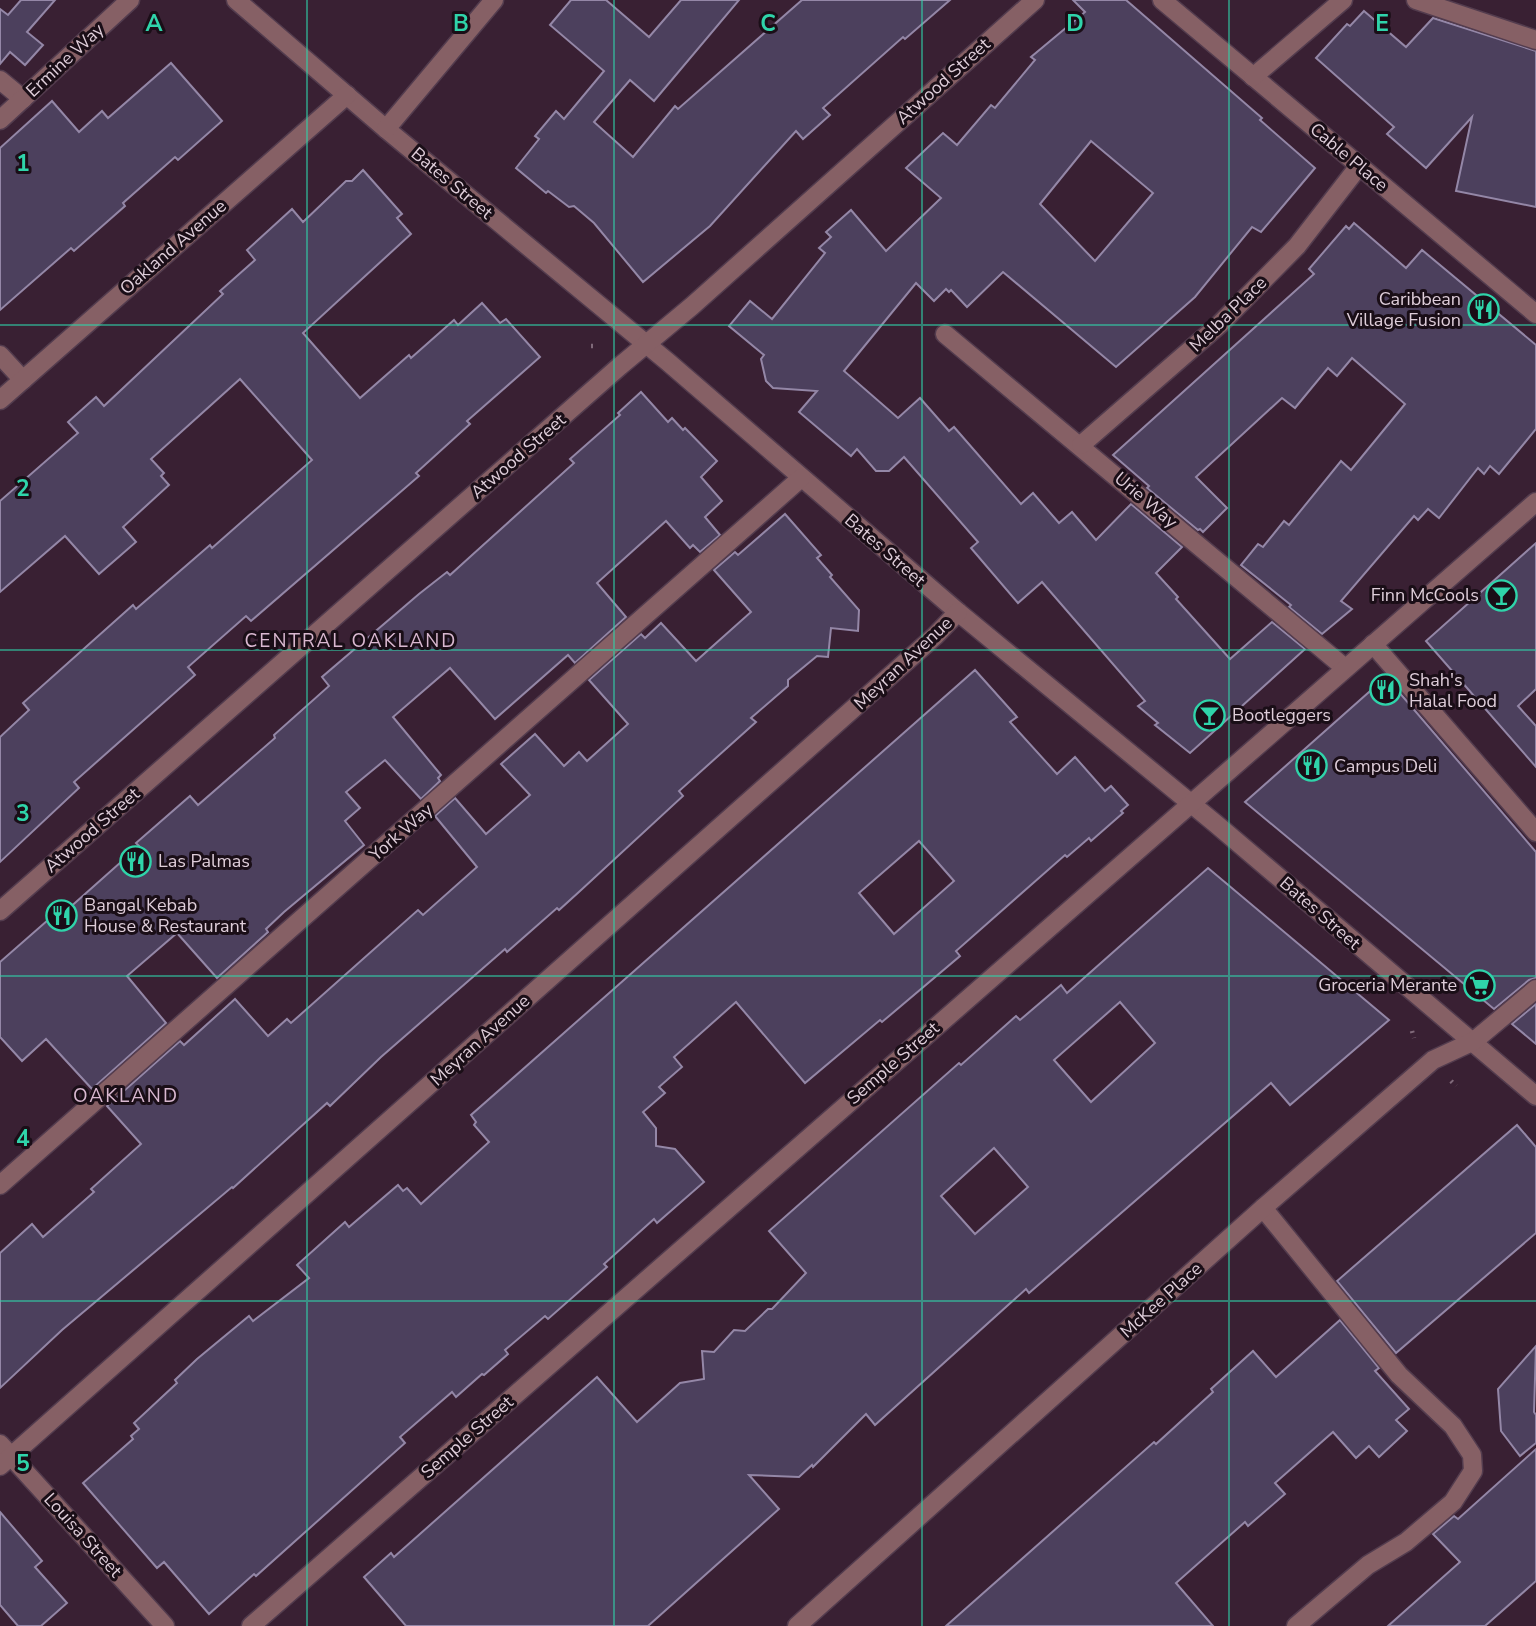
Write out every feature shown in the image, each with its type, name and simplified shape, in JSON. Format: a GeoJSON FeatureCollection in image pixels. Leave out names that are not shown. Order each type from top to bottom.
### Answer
{"type":"FeatureCollection","features":[{"type":"Feature","properties":{"kind":"street","name":"Ermine Way"},"geometry":{"type":"LineString","coordinates":[[0,120],[130,0]]}},
{"type":"Feature","properties":{"kind":"street","name":"Bates Street"},"geometry":{"type":"LineString","coordinates":[[236,0],[386,129],[646,344],[958,612],[1191,803],[1536,1096]]}},
{"type":"Feature","properties":{"kind":"street"},"geometry":{"type":"LineString","coordinates":[[386,129],[494,0]]}},
{"type":"Feature","properties":{"kind":"street","name":"Atwood Street"},"geometry":{"type":"LineString","coordinates":[[0,911],[1035,0]]}},
{"type":"Feature","properties":{"kind":"street","name":"Cable Place"},"geometry":{"type":"LineString","coordinates":[[1162,0],[1536,314]]}},
{"type":"Feature","properties":{"kind":"street"},"geometry":{"type":"LineString","coordinates":[[1253,77],[1343,0]]}},
{"type":"Feature","properties":{"kind":"street"},"geometry":{"type":"LineString","coordinates":[[1416,0],[1536,40]]}},
{"type":"Feature","properties":{"kind":"street"},"geometry":{"type":"LineString","coordinates":[[0,79],[23,99]]}},
{"type":"Feature","properties":{"kind":"street","name":"Oakland Avenue"},"geometry":{"type":"LineString","coordinates":[[0,400],[347,95]]}},
{"type":"Feature","properties":{"kind":"street","name":"Melba Place"},"geometry":{"type":"LineString","coordinates":[[1081,445],[1220,324],[1297,246],[1359,166]]}},
{"type":"Feature","properties":{"kind":"street","name":"Urie Way"},"geometry":{"type":"LineString","coordinates":[[945,334],[1345,668]]}},
{"type":"Feature","properties":{"kind":"street"},"geometry":{"type":"LineString","coordinates":[[0,355],[23,380]]}},
{"type":"Feature","properties":{"kind":"street","name":"York Way"},"geometry":{"type":"LineString","coordinates":[[0,1185],[801,478]]}},
{"type":"Feature","properties":{"kind":"street","name":"Semple Street"},"geometry":{"type":"LineString","coordinates":[[251,1626],[1536,502]]}},
{"type":"Feature","properties":{"kind":"street","name":"Meyran Avenue"},"geometry":{"type":"LineString","coordinates":[[3,1455],[925,646],[958,612]]}},
{"type":"Feature","properties":{"kind":"street"},"geometry":{"type":"LineString","coordinates":[[1373,644],[1536,832]]}},
{"type":"Feature","properties":{"kind":"street","name":"McKee Place"},"geometry":{"type":"LineString","coordinates":[[797,1626],[1433,1060],[1474,1041],[1536,989]]}},
{"type":"Feature","properties":{"kind":"street"},"geometry":{"type":"LineString","coordinates":[[1264,1208],[1399,1375],[1452,1426],[1472,1455],[1473,1471],[1453,1502],[1406,1542],[1368,1565],[1296,1626]]}},
{"type":"Feature","properties":{"kind":"street","name":"Louisa Street"},"geometry":{"type":"LineString","coordinates":[[3,1455],[165,1626]]}},
{"type":"Feature","properties":{"kind":"path"},"geometry":{"type":"LineString","coordinates":[[1412,1031],[1414,1038]]}},
{"type":"Feature","properties":{"kind":"path"},"geometry":{"type":"LineString","coordinates":[[1451,1081],[1456,1086]]}},
{"type":"Feature","properties":{"kind":"building"},"geometry":{"type":"Polygon","coordinates":[[[21,0],[55,0],[27,32],[43,45],[25,65],[10,52],[0,64],[0,9],[8,15],[21,0]]]}},
{"type":"Feature","properties":{"kind":"building"},"geometry":{"type":"Polygon","coordinates":[[[571,0],[606,0],[649,37],[681,0],[739,0],[654,101],[630,80],[594,122],[633,157],[675,106],[678,109],[802,0],[950,0],[905,39],[903,37],[823,108],[830,115],[803,139],[796,131],[710,226],[643,282],[594,223],[574,206],[569,207],[548,191],[546,193],[516,168],[539,139],[535,136],[556,111],[564,119],[604,71],[550,25],[571,0]]]}},
{"type":"Feature","properties":{"kind":"building"},"geometry":{"type":"Polygon","coordinates":[[[1073,0],[1126,0],[1262,118],[1260,120],[1315,168],[1261,232],[1252,227],[1195,297],[1116,367],[1003,272],[967,307],[951,290],[949,292],[946,289],[934,301],[916,283],[844,371],[898,418],[920,398],[949,431],[954,427],[1021,504],[1033,493],[1059,523],[1072,512],[1096,540],[1131,504],[1182,547],[1156,573],[1230,659],[1272,622],[1305,649],[1190,753],[1155,725],[1158,723],[1138,706],[1145,701],[1042,582],[1018,603],[971,548],[978,542],[904,457],[889,471],[876,471],[857,449],[851,456],[799,412],[817,391],[773,388],[766,381],[761,359],[764,355],[729,326],[750,301],[772,319],[825,253],[819,248],[831,237],[826,232],[851,210],[886,251],[941,198],[906,168],[943,133],[957,145],[991,105],[995,108],[1035,60],[1031,57],[1085,12],[1073,0]],[[1091,141],[1040,204],[1095,261],[1153,193],[1091,141]]]}},
{"type":"Feature","properties":{"kind":"building"},"geometry":{"type":"Polygon","coordinates":[[[1364,11],[1406,47],[1433,18],[1536,51],[1536,207],[1456,191],[1472,117],[1426,168],[1387,134],[1394,127],[1316,58],[1347,24],[1350,26],[1364,11]]]}},
{"type":"Feature","properties":{"kind":"building"},"geometry":{"type":"Polygon","coordinates":[[[171,63],[222,121],[178,160],[175,157],[74,251],[71,248],[0,310],[0,148],[52,101],[79,132],[102,111],[108,118],[171,63]]]}},
{"type":"Feature","properties":{"kind":"building"},"geometry":{"type":"Polygon","coordinates":[[[363,170],[402,214],[397,218],[411,234],[303,333],[360,398],[409,355],[411,358],[454,320],[458,325],[482,303],[500,323],[506,319],[540,357],[467,421],[470,424],[416,473],[419,476],[251,621],[246,616],[188,667],[195,675],[74,782],[79,788],[0,862],[0,737],[29,710],[23,703],[133,605],[136,609],[210,545],[212,548],[312,460],[240,379],[151,459],[164,473],[161,476],[169,485],[123,527],[136,542],[99,574],[65,536],[0,592],[0,501],[78,433],[68,422],[96,397],[104,406],[223,294],[220,291],[255,260],[247,250],[292,209],[303,222],[346,181],[352,181],[363,170]]]}},
{"type":"Feature","properties":{"kind":"building"},"geometry":{"type":"Polygon","coordinates":[[[1354,223],[1406,268],[1422,250],[1536,345],[1536,429],[1499,474],[1490,466],[1484,474],[1478,468],[1439,518],[1428,509],[1418,520],[1414,516],[1341,601],[1352,609],[1322,634],[1241,565],[1258,544],[1263,547],[1284,521],[1289,525],[1341,461],[1351,470],[1405,404],[1352,358],[1337,376],[1328,368],[1295,408],[1282,398],[1196,477],[1227,508],[1203,532],[1147,488],[1149,486],[1113,455],[1314,274],[1309,269],[1346,226],[1349,229],[1354,223]]]}},
{"type":"Feature","properties":{"kind":"building"},"geometry":{"type":"Polygon","coordinates":[[[641,392],[668,422],[672,418],[683,430],[685,428],[717,461],[701,477],[722,501],[705,517],[720,535],[700,552],[693,545],[690,548],[666,521],[597,583],[626,617],[575,663],[568,655],[495,719],[450,668],[393,717],[441,775],[438,778],[440,781],[421,799],[385,760],[346,792],[360,808],[345,821],[364,845],[284,912],[266,929],[268,932],[217,978],[177,933],[127,976],[166,1023],[92,1089],[46,1039],[22,1061],[0,1037],[0,962],[64,906],[67,910],[139,846],[136,843],[190,796],[198,805],[275,738],[274,735],[329,686],[322,677],[419,594],[447,572],[450,575],[574,463],[570,459],[620,415],[618,413],[641,392]]]}},
{"type":"Feature","properties":{"kind":"building"},"geometry":{"type":"Polygon","coordinates":[[[785,514],[821,555],[817,558],[832,575],[830,577],[859,610],[858,631],[831,628],[828,657],[817,656],[788,680],[788,686],[751,718],[756,722],[679,791],[683,796],[580,891],[507,952],[505,949],[381,1057],[330,1106],[327,1103],[233,1188],[62,1330],[0,1388],[0,1253],[32,1224],[43,1237],[94,1192],[91,1189],[141,1144],[107,1106],[180,1041],[184,1045],[235,999],[268,1036],[287,1019],[291,1023],[418,910],[423,915],[477,867],[435,816],[455,798],[486,834],[530,795],[501,764],[535,734],[564,766],[579,752],[587,761],[628,724],[589,680],[641,634],[645,638],[661,623],[696,661],[751,612],[714,570],[735,552],[738,555],[785,514]]]}},
{"type":"Feature","properties":{"kind":"building"},"geometry":{"type":"Polygon","coordinates":[[[1536,543],[1536,689],[1518,706],[1536,726],[1536,767],[1426,641],[1536,543]]]}},
{"type":"Feature","properties":{"kind":"building"},"geometry":{"type":"Polygon","coordinates":[[[975,670],[1017,717],[1010,722],[1057,774],[1075,757],[1105,791],[1111,786],[1128,805],[1121,811],[1123,813],[1091,841],[1089,838],[1067,857],[1065,855],[956,951],[960,956],[805,1083],[736,1002],[674,1057],[682,1067],[659,1087],[665,1093],[643,1112],[656,1128],[656,1146],[675,1149],[704,1182],[657,1223],[654,1219],[604,1264],[607,1267],[548,1319],[545,1316],[505,1350],[508,1354],[484,1375],[456,1397],[452,1392],[400,1437],[405,1443],[256,1576],[254,1574],[209,1614],[164,1562],[157,1568],[83,1483],[133,1439],[131,1436],[139,1429],[134,1423],[177,1383],[175,1380],[197,1359],[249,1316],[253,1321],[309,1278],[297,1265],[345,1222],[349,1227],[398,1185],[403,1191],[407,1188],[421,1204],[489,1142],[474,1125],[476,1122],[471,1115],[975,670]],[[919,841],[859,893],[894,934],[954,881],[919,841]]]}},
{"type":"Feature","properties":{"kind":"building"},"geometry":{"type":"Polygon","coordinates":[[[1386,677],[1536,852],[1536,978],[1529,980],[1494,1009],[1245,802],[1386,677]]]}},
{"type":"Feature","properties":{"kind":"building"},"geometry":{"type":"Polygon","coordinates":[[[1208,868],[1389,1020],[1290,1105],[1271,1083],[1029,1293],[1026,1289],[875,1425],[866,1414],[813,1467],[812,1465],[799,1477],[749,1475],[779,1509],[648,1626],[406,1626],[364,1577],[391,1553],[394,1557],[597,1377],[637,1422],[680,1383],[704,1379],[702,1351],[714,1352],[734,1330],[745,1331],[768,1309],[772,1309],[806,1273],[769,1231],[1016,1016],[1020,1020],[1061,985],[1067,993],[1208,868]],[[1120,1002],[1054,1060],[1091,1102],[1155,1043],[1120,1002]],[[994,1148],[941,1196],[975,1234],[1028,1187],[994,1148]]]}},
{"type":"Feature","properties":{"kind":"building"},"geometry":{"type":"Polygon","coordinates":[[[1536,1004],[1536,1044],[1512,1024],[1536,1004]]]}},
{"type":"Feature","properties":{"kind":"building"},"geometry":{"type":"Polygon","coordinates":[[[1517,1125],[1536,1147],[1536,1233],[1396,1353],[1337,1281],[1517,1125]]]}},
{"type":"Feature","properties":{"kind":"building"},"geometry":{"type":"Polygon","coordinates":[[[1340,1320],[1379,1368],[1375,1371],[1409,1409],[1396,1420],[1407,1431],[1379,1457],[1369,1446],[1356,1458],[1333,1432],[1275,1483],[1285,1494],[1248,1526],[1245,1522],[1176,1583],[1213,1626],[946,1626],[1154,1442],[1156,1444],[1253,1351],[1276,1377],[1340,1320]]]}},
{"type":"Feature","properties":{"kind":"building"},"geometry":{"type":"Polygon","coordinates":[[[1536,1346],[1536,1443],[1520,1456],[1501,1431],[1498,1389],[1536,1346]]]}},
{"type":"Feature","properties":{"kind":"building"},"geometry":{"type":"Polygon","coordinates":[[[1536,1449],[1536,1581],[1485,1626],[1388,1626],[1460,1562],[1433,1534],[1454,1516],[1458,1519],[1536,1449]]]}},
{"type":"Feature","properties":{"kind":"building"},"geometry":{"type":"Polygon","coordinates":[[[0,1512],[42,1561],[35,1567],[67,1603],[41,1626],[18,1626],[0,1605],[0,1512]]]}},
{"type":"Feature","properties":{"kind":"place","name":"Caribbean Village Fusion"},"geometry":{"type":"Point","coordinates":[1484,309]}},
{"type":"Feature","properties":{"kind":"place","name":"Finn McCools"},"geometry":{"type":"Point","coordinates":[1502,595]}},
{"type":"Feature","properties":{"kind":"place","name":"Shah's Halal Food"},"geometry":{"type":"Point","coordinates":[1386,690]}},
{"type":"Feature","properties":{"kind":"place","name":"Bootleggers"},"geometry":{"type":"Point","coordinates":[1209,715]}},
{"type":"Feature","properties":{"kind":"place","name":"Campus Deli"},"geometry":{"type":"Point","coordinates":[1311,766]}},
{"type":"Feature","properties":{"kind":"place","name":"Las Palmas"},"geometry":{"type":"Point","coordinates":[135,861]}},
{"type":"Feature","properties":{"kind":"place","name":"Bangal Kebab House & Restaurant"},"geometry":{"type":"Point","coordinates":[61,915]}},
{"type":"Feature","properties":{"kind":"place","name":"Groceria Merante"},"geometry":{"type":"Point","coordinates":[1480,985]}},
{"type":"Feature","properties":{"kind":"district","name":"CENTRAL OAKLAND"},"geometry":{"type":"Point","coordinates":[351,640]}},
{"type":"Feature","properties":{"kind":"district","name":"OAKLAND"},"geometry":{"type":"Point","coordinates":[126,1095]}}]}
